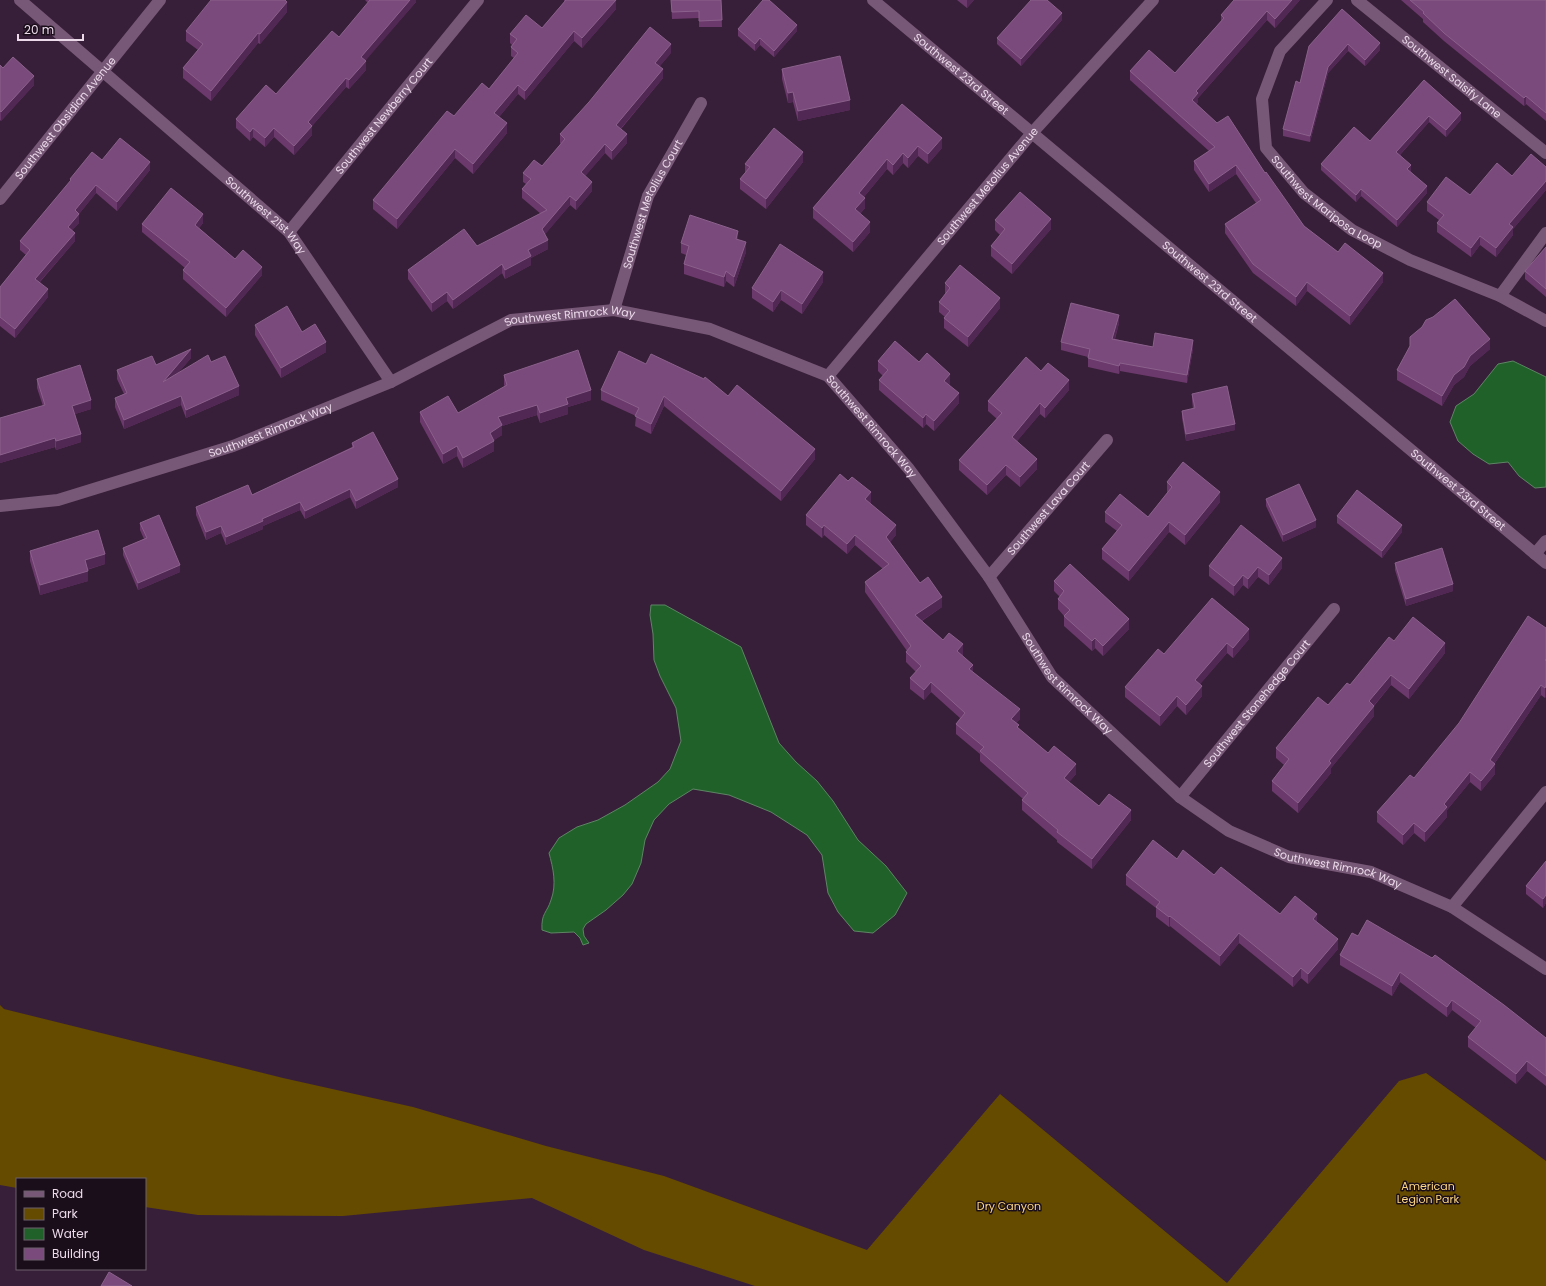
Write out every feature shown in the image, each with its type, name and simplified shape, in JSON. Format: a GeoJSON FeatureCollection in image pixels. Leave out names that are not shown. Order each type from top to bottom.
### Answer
{"type":"FeatureCollection","features":[{"type":"Feature","properties":{"kind":"street","name":"Southwest 21st Way"},"geometry":{"type":"LineString","coordinates":[[20,0],[289,232],[391,382]]}},
{"type":"Feature","properties":{"kind":"street","name":"Southwest Obsidian Avenue"},"geometry":{"type":"LineString","coordinates":[[0,199],[106,75],[160,0]]}},
{"type":"Feature","properties":{"kind":"street","name":"Southwest Newberry Court"},"geometry":{"type":"LineString","coordinates":[[289,232],[478,0]]}},
{"type":"Feature","properties":{"kind":"street","name":"Southwest 23rd Street"},"geometry":{"type":"LineString","coordinates":[[873,0],[1546,563]]}},
{"type":"Feature","properties":{"kind":"street","name":"Southwest Metolius Avenue"},"geometry":{"type":"LineString","coordinates":[[828,376],[1032,133],[1152,0]]}},
{"type":"Feature","properties":{"kind":"street","name":"Southwest Mariposa Loop"},"geometry":{"type":"LineString","coordinates":[[1326,0],[1280,51],[1262,99],[1266,148],[1304,193],[1352,230],[1410,260],[1500,296],[1546,321]]}},
{"type":"Feature","properties":{"kind":"street","name":"Southwest Salsify Lane"},"geometry":{"type":"LineString","coordinates":[[1357,0],[1546,153]]}},
{"type":"Feature","properties":{"kind":"street","name":"Southwest Metolius Court"},"geometry":{"type":"LineString","coordinates":[[614,310],[648,196],[701,103]]}},
{"type":"Feature","properties":{"kind":"street"},"geometry":{"type":"LineString","coordinates":[[1500,296],[1546,233]]}},
{"type":"Feature","properties":{"kind":"street","name":"Southwest Rimrock Way"},"geometry":{"type":"LineString","coordinates":[[0,506],[58,500],[233,446],[391,382],[511,320],[614,310],[710,329],[828,376],[909,469],[989,577],[1052,677],[1180,798],[1229,832],[1289,857],[1370,872],[1452,907],[1546,969]]}},
{"type":"Feature","properties":{"kind":"street","name":"Southwest Lava Court"},"geometry":{"type":"LineString","coordinates":[[989,577],[1107,440]]}},
{"type":"Feature","properties":{"kind":"street"},"geometry":{"type":"LineString","coordinates":[[1534,554],[1546,541]]}},
{"type":"Feature","properties":{"kind":"street","name":"Southwest Stonehedge Court"},"geometry":{"type":"LineString","coordinates":[[1180,798],[1334,609]]}},
{"type":"Feature","properties":{"kind":"street"},"geometry":{"type":"LineString","coordinates":[[1452,907],[1546,792]]}},
{"type":"Feature","properties":{"kind":"green space","name":"Dry Canyon"},"geometry":{"type":"Polygon","coordinates":[[[0,1005],[4,1009],[283,1078],[413,1107],[546,1146],[664,1176],[867,1250],[1000,1094],[1227,1283],[1399,1081],[1426,1073],[1546,1161],[1546,1286],[755,1286],[644,1250],[532,1198],[343,1216],[198,1215],[146,1207],[146,1178],[16,1178],[16,1188],[0,1185],[0,1005]]]}},
{"type":"Feature","properties":{"kind":"water"},"geometry":{"type":"Polygon","coordinates":[[[1513,361],[1546,377],[1546,487],[1535,488],[1519,476],[1508,462],[1489,464],[1473,454],[1458,441],[1450,422],[1456,406],[1474,394],[1498,364],[1513,361]]]}},
{"type":"Feature","properties":{"kind":"water"},"geometry":{"type":"Polygon","coordinates":[[[651,605],[665,605],[741,647],[779,743],[796,762],[817,781],[833,801],[858,840],[886,866],[907,893],[895,915],[873,933],[854,931],[838,912],[828,893],[822,855],[807,835],[771,812],[729,795],[693,789],[669,804],[654,820],[645,840],[641,863],[632,884],[623,895],[606,910],[586,924],[583,929],[584,936],[589,943],[583,945],[580,938],[574,932],[551,933],[542,930],[543,916],[553,894],[554,888],[553,870],[549,853],[559,838],[577,827],[598,820],[625,805],[658,782],[670,769],[681,741],[676,708],[660,676],[654,660],[653,634],[650,615],[651,605]]]}},
{"type":"Feature","properties":{"kind":"building"},"geometry":{"type":"Polygon","coordinates":[[[211,0],[285,0],[287,2],[260,34],[258,33],[211,91],[183,68],[203,44],[186,31],[211,0]]]}},
{"type":"Feature","properties":{"kind":"building"},"geometry":{"type":"Polygon","coordinates":[[[370,0],[410,0],[361,57],[366,61],[349,80],[346,78],[308,122],[312,126],[294,146],[274,128],[265,138],[253,128],[250,132],[236,119],[266,85],[276,94],[332,31],[339,37],[370,0]]]}},
{"type":"Feature","properties":{"kind":"building"},"geometry":{"type":"Polygon","coordinates":[[[566,0],[616,0],[582,38],[574,31],[525,91],[518,85],[494,113],[507,123],[473,164],[455,149],[397,219],[373,200],[447,111],[454,116],[482,83],[489,89],[518,53],[511,47],[517,39],[510,34],[526,15],[542,28],[566,0]]]}},
{"type":"Feature","properties":{"kind":"building"},"geometry":{"type":"Polygon","coordinates":[[[671,0],[721,0],[722,20],[699,21],[699,11],[672,12],[671,0]]]}},
{"type":"Feature","properties":{"kind":"building"},"geometry":{"type":"Polygon","coordinates":[[[763,0],[769,0],[797,25],[774,51],[760,38],[755,44],[738,29],[763,0]]]}},
{"type":"Feature","properties":{"kind":"building"},"geometry":{"type":"Polygon","coordinates":[[[1031,0],[1047,0],[1062,13],[1021,59],[997,38],[1031,0]]]}},
{"type":"Feature","properties":{"kind":"building"},"geometry":{"type":"Polygon","coordinates":[[[1234,0],[1292,0],[1275,19],[1267,11],[1196,91],[1198,93],[1192,100],[1217,123],[1228,116],[1265,173],[1266,172],[1304,226],[1338,252],[1345,243],[1383,273],[1350,316],[1307,282],[1296,297],[1253,264],[1225,224],[1261,200],[1236,165],[1209,184],[1194,161],[1215,147],[1130,71],[1149,50],[1175,73],[1224,18],[1221,15],[1234,0]]]}},
{"type":"Feature","properties":{"kind":"building"},"geometry":{"type":"Polygon","coordinates":[[[1410,0],[1546,0],[1546,113],[1526,96],[1524,98],[1444,33],[1410,0]]]}},
{"type":"Feature","properties":{"kind":"building"},"geometry":{"type":"Polygon","coordinates":[[[1342,9],[1380,43],[1365,60],[1348,44],[1328,67],[1310,136],[1283,129],[1296,81],[1300,83],[1309,46],[1342,9]]]}},
{"type":"Feature","properties":{"kind":"building"},"geometry":{"type":"Polygon","coordinates":[[[650,27],[671,44],[655,63],[663,69],[616,125],[627,134],[612,151],[605,144],[581,172],[592,182],[576,201],[570,196],[542,229],[548,240],[528,250],[531,256],[505,270],[502,264],[453,300],[447,292],[432,303],[408,270],[464,229],[477,246],[547,210],[522,189],[531,179],[523,173],[534,160],[542,166],[565,139],[560,134],[589,102],[650,27]]]}},
{"type":"Feature","properties":{"kind":"building"},"geometry":{"type":"Polygon","coordinates":[[[840,56],[850,100],[798,111],[793,92],[788,93],[782,69],[840,56]]]}},
{"type":"Feature","properties":{"kind":"building"},"geometry":{"type":"Polygon","coordinates":[[[13,57],[34,76],[1,112],[0,65],[3,68],[13,57]]]}},
{"type":"Feature","properties":{"kind":"building"},"geometry":{"type":"Polygon","coordinates":[[[1424,80],[1461,113],[1446,130],[1429,116],[1396,152],[1411,165],[1407,169],[1427,186],[1397,220],[1361,189],[1356,195],[1321,164],[1354,127],[1370,141],[1424,80]]]}},
{"type":"Feature","properties":{"kind":"building"},"geometry":{"type":"Polygon","coordinates":[[[902,104],[942,138],[928,154],[918,146],[908,158],[903,153],[893,165],[887,159],[859,193],[865,198],[855,209],[870,222],[853,242],[813,208],[902,104]]]}},
{"type":"Feature","properties":{"kind":"building"},"geometry":{"type":"Polygon","coordinates":[[[774,128],[803,152],[766,199],[740,179],[750,167],[745,164],[774,128]]]}},
{"type":"Feature","properties":{"kind":"building"},"geometry":{"type":"Polygon","coordinates":[[[120,138],[150,162],[117,202],[96,185],[75,210],[79,214],[68,227],[75,233],[35,279],[48,289],[15,329],[0,317],[0,287],[30,250],[20,241],[71,180],[70,179],[92,152],[102,160],[120,138]]]}},
{"type":"Feature","properties":{"kind":"building"},"geometry":{"type":"Polygon","coordinates":[[[1531,154],[1546,167],[1546,181],[1509,224],[1513,227],[1496,248],[1480,236],[1471,248],[1437,223],[1444,215],[1427,202],[1446,177],[1470,195],[1497,163],[1512,176],[1531,154]]]}},
{"type":"Feature","properties":{"kind":"building"},"geometry":{"type":"Polygon","coordinates":[[[171,188],[203,214],[195,225],[235,259],[243,250],[262,267],[226,308],[183,270],[190,262],[142,224],[171,188]]]}},
{"type":"Feature","properties":{"kind":"building"},"geometry":{"type":"Polygon","coordinates":[[[1020,192],[1051,219],[1012,264],[991,246],[1005,229],[995,220],[1020,192]]]}},
{"type":"Feature","properties":{"kind":"building"},"geometry":{"type":"Polygon","coordinates":[[[690,215],[738,231],[736,239],[746,242],[734,277],[726,271],[724,277],[684,264],[689,246],[681,243],[690,215]]]}},
{"type":"Feature","properties":{"kind":"building"},"geometry":{"type":"Polygon","coordinates":[[[780,244],[823,272],[802,304],[781,290],[773,302],[752,288],[780,244]]]}},
{"type":"Feature","properties":{"kind":"building"},"geometry":{"type":"Polygon","coordinates":[[[1546,247],[1546,289],[1525,271],[1546,247]]]}},
{"type":"Feature","properties":{"kind":"building"},"geometry":{"type":"Polygon","coordinates":[[[960,265],[1000,298],[968,337],[944,318],[950,311],[939,302],[950,288],[945,283],[960,265]]]}},
{"type":"Feature","properties":{"kind":"building"},"geometry":{"type":"Polygon","coordinates":[[[1455,299],[1490,339],[1470,356],[1464,367],[1454,375],[1442,396],[1397,370],[1410,346],[1410,337],[1422,327],[1426,320],[1433,317],[1455,299]]]}},
{"type":"Feature","properties":{"kind":"building"},"geometry":{"type":"Polygon","coordinates":[[[1071,303],[1119,315],[1112,339],[1153,347],[1155,333],[1193,340],[1187,375],[1120,363],[1119,366],[1088,358],[1090,349],[1061,342],[1071,303]]]}},
{"type":"Feature","properties":{"kind":"building"},"geometry":{"type":"Polygon","coordinates":[[[287,306],[302,332],[315,324],[326,342],[281,368],[255,325],[287,306]]]}},
{"type":"Feature","properties":{"kind":"building"},"geometry":{"type":"Polygon","coordinates":[[[895,341],[919,362],[927,353],[950,374],[944,381],[959,393],[934,421],[926,414],[923,418],[879,380],[888,370],[878,361],[895,341]]]}},
{"type":"Feature","properties":{"kind":"building"},"geometry":{"type":"Polygon","coordinates":[[[191,349],[163,382],[208,355],[211,362],[225,356],[239,386],[186,410],[181,396],[124,420],[115,398],[127,393],[117,370],[152,356],[156,365],[191,349]]]}},
{"type":"Feature","properties":{"kind":"building"},"geometry":{"type":"Polygon","coordinates":[[[578,350],[591,390],[566,398],[568,404],[540,413],[537,405],[498,417],[502,425],[490,433],[494,441],[463,458],[457,446],[443,454],[420,412],[448,396],[458,413],[507,385],[504,375],[578,350]]]}},
{"type":"Feature","properties":{"kind":"building"},"geometry":{"type":"Polygon","coordinates":[[[619,351],[646,364],[651,354],[704,379],[705,377],[728,396],[737,385],[815,449],[781,491],[664,396],[651,424],[635,416],[639,408],[601,390],[619,351]]]}},
{"type":"Feature","properties":{"kind":"building"},"geometry":{"type":"Polygon","coordinates":[[[1026,357],[1041,371],[1048,363],[1069,380],[1045,408],[1040,403],[1012,437],[1037,459],[1020,477],[1006,465],[987,485],[959,460],[1002,413],[988,401],[1026,357]]]}},
{"type":"Feature","properties":{"kind":"building"},"geometry":{"type":"Polygon","coordinates":[[[80,365],[91,400],[72,406],[81,434],[56,441],[55,438],[0,455],[0,418],[45,405],[37,379],[80,365]]]}},
{"type":"Feature","properties":{"kind":"building"},"geometry":{"type":"Polygon","coordinates":[[[1227,386],[1235,424],[1186,434],[1182,411],[1195,408],[1192,394],[1227,386]]]}},
{"type":"Feature","properties":{"kind":"building"},"geometry":{"type":"Polygon","coordinates":[[[373,432],[398,479],[356,501],[350,489],[305,511],[300,502],[262,519],[263,521],[226,537],[221,526],[206,532],[196,507],[248,485],[252,495],[354,447],[352,443],[373,432]]]}},
{"type":"Feature","properties":{"kind":"building"},"geometry":{"type":"Polygon","coordinates":[[[1183,462],[1220,492],[1185,535],[1169,522],[1129,571],[1102,549],[1122,525],[1105,512],[1120,494],[1148,517],[1172,487],[1167,482],[1183,462]]]}},
{"type":"Feature","properties":{"kind":"building"},"geometry":{"type":"Polygon","coordinates":[[[840,474],[848,481],[852,477],[871,492],[865,499],[896,525],[886,537],[920,583],[928,577],[942,597],[915,615],[943,640],[949,633],[963,644],[957,651],[973,665],[969,669],[1020,709],[1011,719],[1019,725],[1017,727],[1048,753],[1054,746],[1076,764],[1064,778],[1099,806],[1109,794],[1131,810],[1092,859],[1057,832],[1058,830],[1022,800],[1028,793],[980,751],[984,747],[956,724],[965,713],[931,682],[924,690],[910,678],[921,666],[906,652],[911,646],[865,582],[889,564],[855,535],[847,544],[824,525],[822,528],[806,515],[840,474]]]}},
{"type":"Feature","properties":{"kind":"building"},"geometry":{"type":"Polygon","coordinates":[[[1299,484],[1316,520],[1283,535],[1266,499],[1299,484]]]}},
{"type":"Feature","properties":{"kind":"building"},"geometry":{"type":"Polygon","coordinates":[[[1357,490],[1402,525],[1382,551],[1337,516],[1357,490]]]}},
{"type":"Feature","properties":{"kind":"building"},"geometry":{"type":"Polygon","coordinates":[[[159,515],[180,565],[138,583],[123,548],[147,538],[140,523],[159,515]]]}},
{"type":"Feature","properties":{"kind":"building"},"geometry":{"type":"Polygon","coordinates":[[[1241,525],[1282,558],[1269,575],[1258,567],[1248,579],[1243,575],[1234,586],[1209,566],[1241,525]]]}},
{"type":"Feature","properties":{"kind":"building"},"geometry":{"type":"Polygon","coordinates":[[[98,530],[105,554],[85,560],[88,571],[40,585],[30,551],[98,530]]]}},
{"type":"Feature","properties":{"kind":"building"},"geometry":{"type":"Polygon","coordinates":[[[1442,548],[1453,584],[1406,599],[1395,563],[1442,548]]]}},
{"type":"Feature","properties":{"kind":"building"},"geometry":{"type":"Polygon","coordinates":[[[1070,564],[1129,619],[1103,646],[1095,638],[1092,641],[1064,616],[1070,610],[1058,599],[1064,591],[1054,581],[1070,564]]]}},
{"type":"Feature","properties":{"kind":"building"},"geometry":{"type":"Polygon","coordinates":[[[1212,598],[1249,629],[1233,648],[1227,643],[1195,680],[1202,686],[1186,705],[1177,696],[1160,716],[1125,687],[1158,649],[1164,654],[1212,598]]]}},
{"type":"Feature","properties":{"kind":"building"},"geometry":{"type":"Polygon","coordinates":[[[1528,616],[1546,628],[1545,688],[1541,685],[1490,760],[1495,764],[1481,781],[1470,772],[1444,804],[1447,807],[1425,832],[1414,823],[1403,835],[1377,812],[1410,775],[1414,778],[1459,723],[1528,616]]]}},
{"type":"Feature","properties":{"kind":"building"},"geometry":{"type":"Polygon","coordinates":[[[1413,617],[1445,643],[1409,689],[1391,675],[1369,701],[1374,706],[1329,761],[1331,763],[1298,803],[1272,781],[1289,759],[1276,748],[1318,697],[1328,705],[1347,683],[1350,685],[1389,637],[1394,641],[1413,617]]]}},
{"type":"Feature","properties":{"kind":"building"},"geometry":{"type":"Polygon","coordinates":[[[1153,840],[1177,859],[1183,850],[1214,875],[1221,867],[1280,914],[1295,896],[1317,914],[1313,919],[1338,939],[1308,974],[1301,968],[1293,977],[1239,933],[1220,956],[1170,916],[1169,917],[1156,907],[1160,902],[1126,875],[1153,840]]]}},
{"type":"Feature","properties":{"kind":"building"},"geometry":{"type":"Polygon","coordinates":[[[1546,861],[1546,895],[1543,899],[1526,886],[1546,861]]]}},
{"type":"Feature","properties":{"kind":"building"},"geometry":{"type":"Polygon","coordinates":[[[1367,920],[1432,958],[1435,955],[1504,1005],[1546,1038],[1546,1076],[1527,1061],[1516,1074],[1468,1037],[1481,1021],[1452,1000],[1447,1007],[1400,972],[1392,986],[1340,955],[1352,933],[1358,936],[1367,920]]]}},
{"type":"Feature","properties":{"kind":"building"},"geometry":{"type":"Polygon","coordinates":[[[109,1272],[132,1286],[101,1286],[109,1272]]]}},
{"type":"Feature","properties":{"kind":"park label","name":"American Legion Park"},"geometry":{"type":"Point","coordinates":[1428,1192]}}]}
